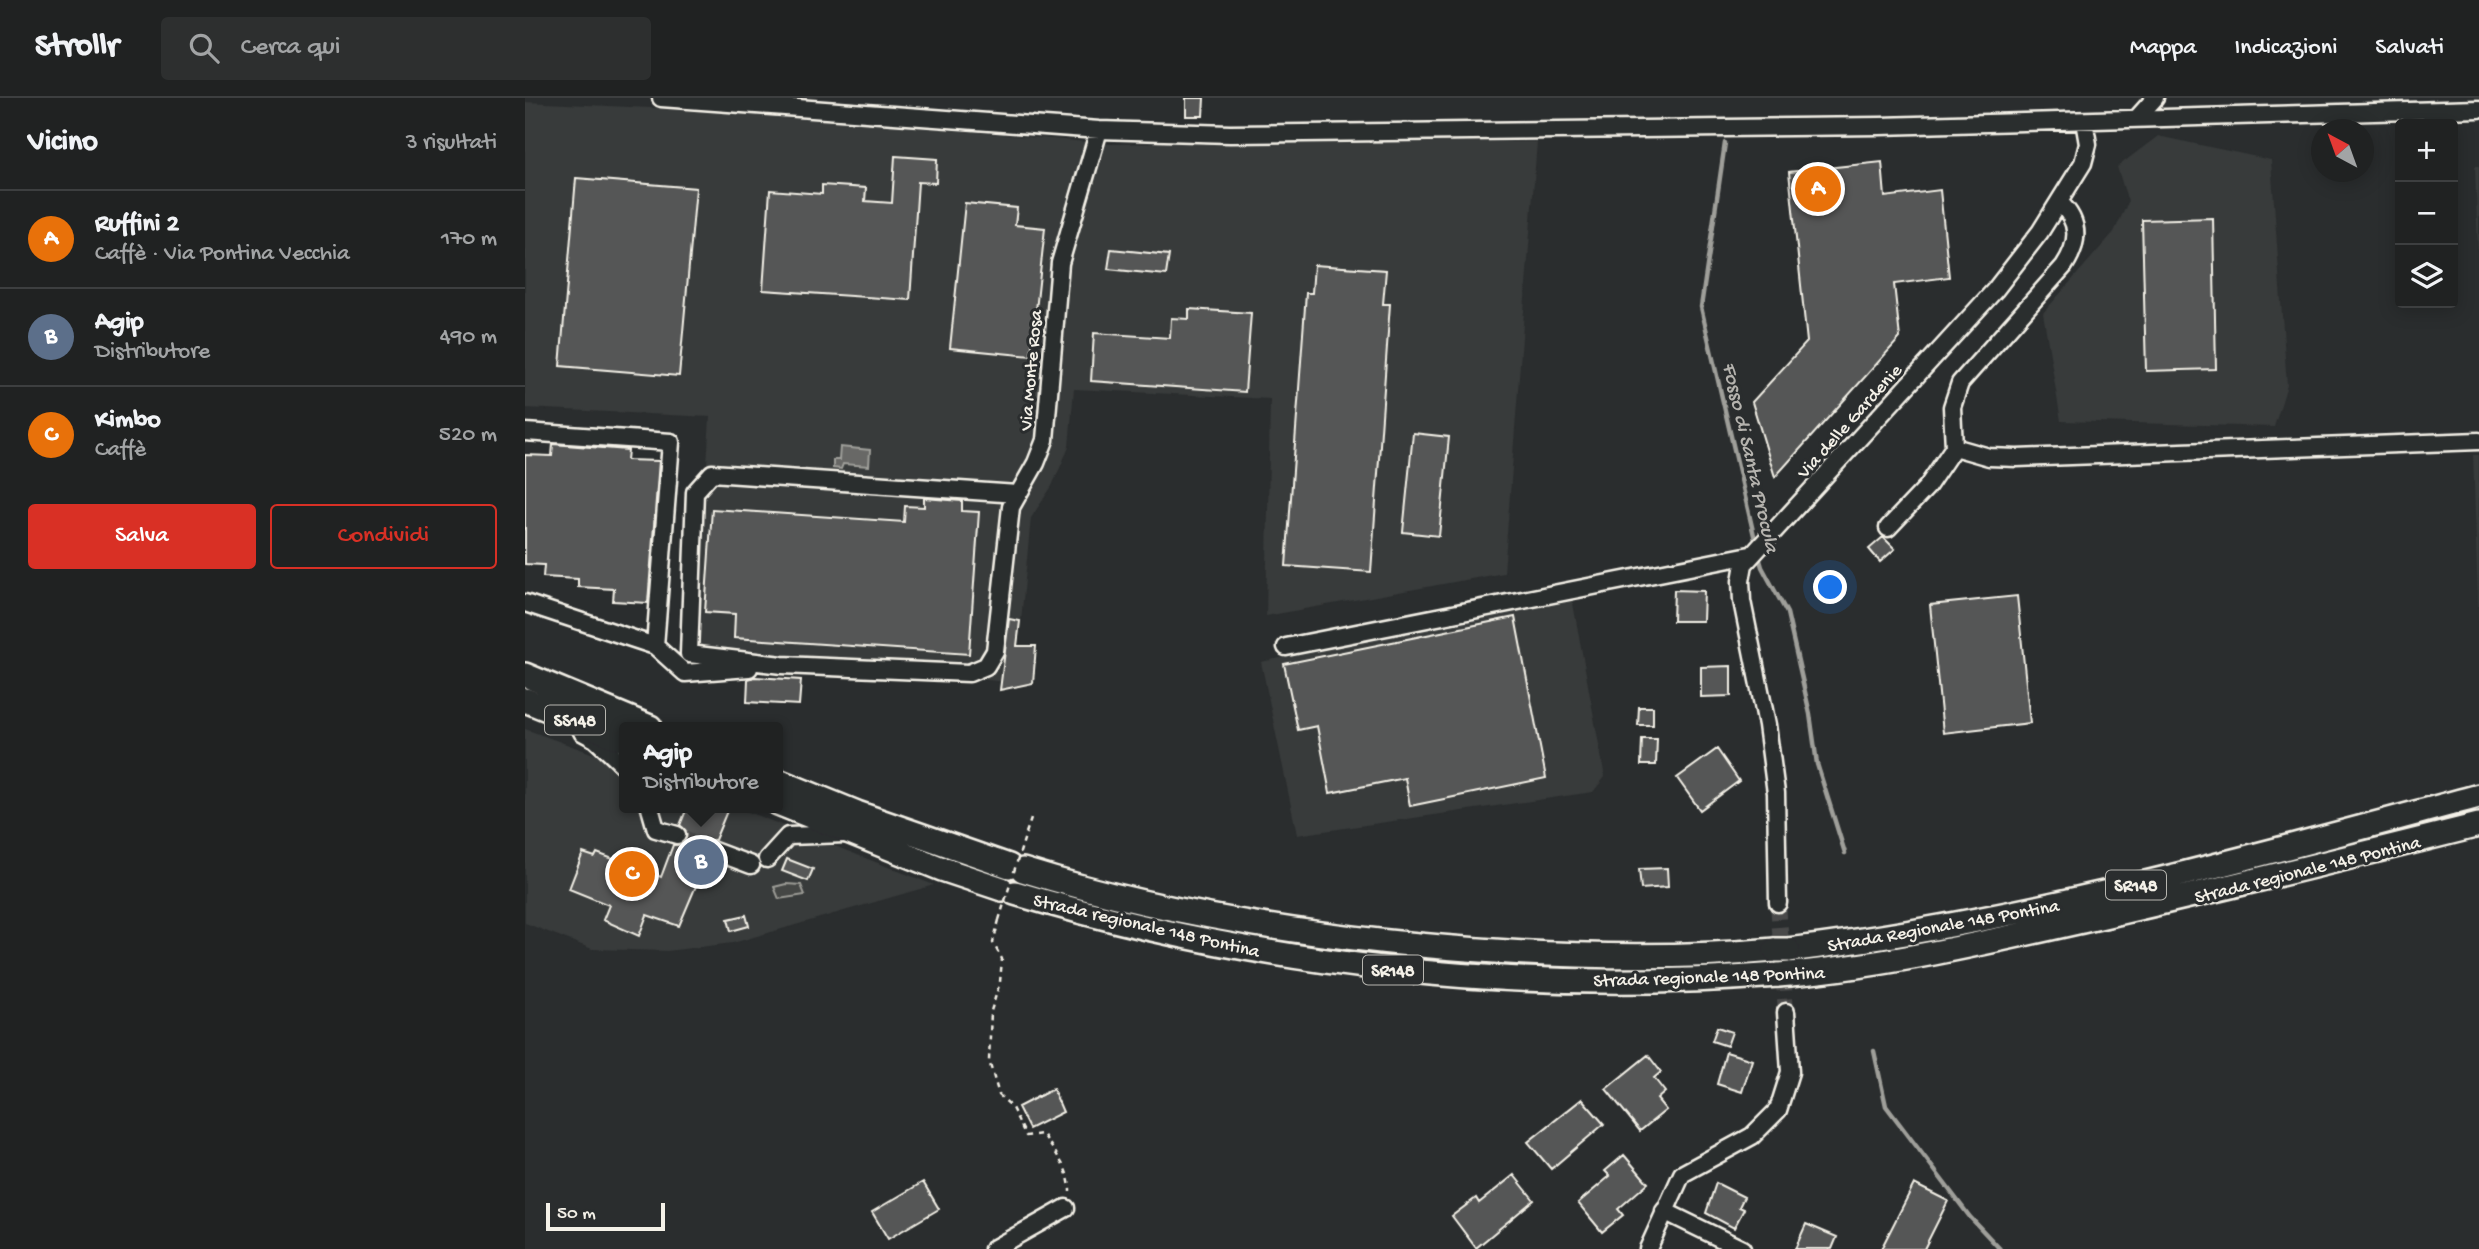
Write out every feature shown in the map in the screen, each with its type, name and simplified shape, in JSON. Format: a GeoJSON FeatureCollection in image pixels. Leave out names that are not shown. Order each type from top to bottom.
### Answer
{"type":"FeatureCollection","features":[{"type":"Feature","properties":{"kind":"highway","name":"SS148"},"geometry":{"type":"LineString","coordinates":[[525,675],[638,722]]}},
{"type":"Feature","properties":{"kind":"highway","name":"SS148"},"geometry":{"type":"LineString","coordinates":[[528,701],[619,738]]}},
{"type":"Feature","properties":{"kind":"highway"},"geometry":{"type":"LineString","coordinates":[[783,784],[854,823]]}},
{"type":"Feature","properties":{"kind":"highway","name":"Strada Regionale 148 Pontina"},"geometry":{"type":"LineString","coordinates":[[854,823],[1096,891],[1203,915],[1396,943],[1563,955],[1695,955],[1781,950],[1908,933],[2068,901],[2479,796]]}},
{"type":"Feature","properties":{"kind":"highway"},"geometry":{"type":"LineString","coordinates":[[783,804],[854,823]]}},
{"type":"Feature","properties":{"kind":"highway","name":"Strada regionale 148 Pontina"},"geometry":{"type":"LineString","coordinates":[[854,823],[942,869],[1009,891],[1179,935],[1272,953],[1413,973],[1548,980],[1702,979],[1784,974],[1872,964],[1976,945],[2223,889],[2479,825]]}},
{"type":"Feature","properties":{"kind":"street"},"geometry":{"type":"LineString","coordinates":[[661,98],[1099,130],[1362,134],[2084,121],[2138,117],[2479,109]]}},
{"type":"Feature","properties":{"kind":"street"},"geometry":{"type":"LineString","coordinates":[[2138,117],[2155,98]]}},
{"type":"Feature","properties":{"kind":"street","name":"Via delle Gardenie"},"geometry":{"type":"LineString","coordinates":[[1750,555],[1995,290],[2059,202],[2087,153],[2084,121]]}},
{"type":"Feature","properties":{"kind":"street","name":"Via Monte Rosa"},"geometry":{"type":"LineString","coordinates":[[782,665],[969,673],[985,666],[995,652],[1009,516],[1017,494],[1033,469],[1045,440],[1060,263],[1099,130]]}},
{"type":"Feature","properties":{"kind":"street"},"geometry":{"type":"LineString","coordinates":[[1888,528],[1927,487],[1954,447],[1952,407],[1960,383],[2064,266],[2073,251],[2077,238],[2075,224],[2059,202]]}},
{"type":"Feature","properties":{"kind":"street"},"geometry":{"type":"LineString","coordinates":[[525,432],[671,442],[656,646]]}},
{"type":"Feature","properties":{"kind":"street"},"geometry":{"type":"LineString","coordinates":[[1954,447],[1989,457],[2017,458],[2479,441]]}},
{"type":"Feature","properties":{"kind":"street"},"geometry":{"type":"LineString","coordinates":[[782,665],[689,653],[695,492],[712,473],[1017,494]]}},
{"type":"Feature","properties":{"kind":"street"},"geometry":{"type":"LineString","coordinates":[[1286,648],[1750,555]]}},
{"type":"Feature","properties":{"kind":"street"},"geometry":{"type":"LineString","coordinates":[[1750,555],[1741,573],[1741,591],[1776,793],[1778,903]]}},
{"type":"Feature","properties":{"kind":"street"},"geometry":{"type":"LineString","coordinates":[[525,603],[656,646],[685,673],[782,665]]}},
{"type":"Feature","properties":{"kind":"street"},"geometry":{"type":"LineString","coordinates":[[528,701],[596,739],[619,761]]}},
{"type":"Feature","properties":{"kind":"street"},"geometry":{"type":"LineString","coordinates":[[651,813],[656,829],[677,835]]}},
{"type":"Feature","properties":{"kind":"street"},"geometry":{"type":"LineString","coordinates":[[711,850],[759,862],[788,836],[854,823]]}},
{"type":"Feature","properties":{"kind":"street"},"geometry":{"type":"LineString","coordinates":[[1648,1249],[1678,1179],[1686,1170],[1734,1147],[1761,1130],[1775,1116],[1789,1078],[1786,1012]]}},
{"type":"Feature","properties":{"kind":"street"},"geometry":{"type":"LineString","coordinates":[[993,1249],[1066,1208]]}},
{"type":"Feature","properties":{"kind":"street"},"geometry":{"type":"LineString","coordinates":[[1664,1212],[1742,1249]]}},
{"type":"Feature","properties":{"kind":"path"},"geometry":{"type":"LineString","coordinates":[[1031,819],[993,943],[1002,959],[1000,982],[991,1011],[989,1061],[999,1094],[1011,1106],[1026,1136],[1043,1134],[1064,1165],[1070,1178],[1070,1202],[1066,1208]]}},
{"type":"Feature","properties":{"kind":"shaded area"},"geometry":{"type":"Polygon","coordinates":[[[525,102],[757,113],[1111,144],[1307,140],[1537,142],[1504,573],[1266,616],[1270,399],[1074,389],[1069,447],[1052,486],[1031,518],[1015,683],[695,649],[710,417],[525,408],[525,102]]]}},
{"type":"Feature","properties":{"kind":"shaded area"},"geometry":{"type":"Polygon","coordinates":[[[2158,136],[2271,160],[2287,385],[2274,427],[2061,421],[2043,313],[2114,232],[2128,202],[2117,167],[2158,136]]]}},
{"type":"Feature","properties":{"kind":"shaded area"},"geometry":{"type":"Polygon","coordinates":[[[2475,166],[2479,166],[2479,279],[2475,166]]]}},
{"type":"Feature","properties":{"kind":"shaded area"},"geometry":{"type":"Polygon","coordinates":[[[840,447],[870,450],[869,466],[843,464],[841,469],[833,468],[833,460],[839,460],[840,447]]]}},
{"type":"Feature","properties":{"kind":"shaded area"},"geometry":{"type":"Polygon","coordinates":[[[2473,455],[2479,455],[2479,632],[2473,455]]]}},
{"type":"Feature","properties":{"kind":"shaded area"},"geometry":{"type":"Polygon","coordinates":[[[1572,598],[1605,777],[1593,792],[1297,835],[1261,662],[1572,598]]]}},
{"type":"Feature","properties":{"kind":"shaded area"},"geometry":{"type":"Polygon","coordinates":[[[525,729],[619,763],[619,813],[751,813],[934,885],[733,943],[667,951],[592,949],[525,923],[525,729]]]}},
{"type":"Feature","properties":{"kind":"shaded area"},"geometry":{"type":"Polygon","coordinates":[[[786,884],[801,885],[805,895],[779,899],[774,887],[786,884]]]}},
{"type":"Feature","properties":{"kind":"building"},"geometry":{"type":"Polygon","coordinates":[[[1186,98],[1204,98],[1203,116],[1186,116],[1186,98]]]}},
{"type":"Feature","properties":{"kind":"building"},"geometry":{"type":"Polygon","coordinates":[[[895,156],[937,159],[936,183],[918,182],[910,300],[763,290],[770,190],[822,194],[822,185],[866,188],[865,201],[892,203],[895,156]]]}},
{"type":"Feature","properties":{"kind":"building"},"geometry":{"type":"Polygon","coordinates":[[[1882,162],[1885,197],[1940,190],[1949,277],[1894,284],[1900,338],[1775,477],[1752,402],[1807,342],[1789,172],[1882,162]]]}},
{"type":"Feature","properties":{"kind":"building"},"geometry":{"type":"Polygon","coordinates":[[[576,178],[696,188],[679,376],[560,366],[576,178]]]}},
{"type":"Feature","properties":{"kind":"building"},"geometry":{"type":"Polygon","coordinates":[[[965,203],[1017,208],[1015,225],[1045,228],[1031,356],[950,348],[965,203]]]}},
{"type":"Feature","properties":{"kind":"building"},"geometry":{"type":"Polygon","coordinates":[[[2213,218],[2216,369],[2146,371],[2142,220],[2213,218]]]}},
{"type":"Feature","properties":{"kind":"building"},"geometry":{"type":"Polygon","coordinates":[[[1111,249],[1169,255],[1166,275],[1108,269],[1111,249]]]}},
{"type":"Feature","properties":{"kind":"building"},"geometry":{"type":"Polygon","coordinates":[[[1314,265],[1386,270],[1383,304],[1390,304],[1371,572],[1286,566],[1306,293],[1312,293],[1314,265]]]}},
{"type":"Feature","properties":{"kind":"building"},"geometry":{"type":"Polygon","coordinates":[[[1189,309],[1251,313],[1245,392],[1091,381],[1094,333],[1170,338],[1171,318],[1189,319],[1189,309]]]}},
{"type":"Feature","properties":{"kind":"building"},"geometry":{"type":"Polygon","coordinates":[[[1413,433],[1449,437],[1439,536],[1403,532],[1413,433]]]}},
{"type":"Feature","properties":{"kind":"building"},"geometry":{"type":"Polygon","coordinates":[[[553,444],[628,450],[627,460],[659,461],[648,603],[613,601],[614,589],[578,587],[578,579],[543,577],[544,565],[525,564],[525,455],[552,456],[553,444]]]}},
{"type":"Feature","properties":{"kind":"building"},"geometry":{"type":"Polygon","coordinates":[[[924,498],[962,501],[962,511],[979,512],[969,654],[734,638],[735,614],[705,612],[712,509],[904,522],[905,506],[924,507],[924,498]]]}},
{"type":"Feature","properties":{"kind":"building"},"geometry":{"type":"Polygon","coordinates":[[[1883,537],[1895,549],[1880,562],[1869,549],[1883,537]]]}},
{"type":"Feature","properties":{"kind":"building"},"geometry":{"type":"Polygon","coordinates":[[[1674,590],[1704,591],[1703,621],[1673,621],[1674,590]]]}},
{"type":"Feature","properties":{"kind":"building"},"geometry":{"type":"Polygon","coordinates":[[[2017,596],[2030,723],[1943,733],[1930,605],[2017,596]]]}},
{"type":"Feature","properties":{"kind":"building"},"geometry":{"type":"Polygon","coordinates":[[[1515,617],[1546,778],[1410,806],[1405,778],[1330,793],[1317,726],[1298,730],[1284,664],[1515,617]]]}},
{"type":"Feature","properties":{"kind":"building"},"geometry":{"type":"Polygon","coordinates":[[[1009,619],[1020,621],[1017,646],[1036,646],[1033,683],[1000,690],[1009,619]]]}},
{"type":"Feature","properties":{"kind":"building"},"geometry":{"type":"Polygon","coordinates":[[[1731,666],[1731,696],[1701,697],[1701,667],[1731,666]]]}},
{"type":"Feature","properties":{"kind":"building"},"geometry":{"type":"Polygon","coordinates":[[[755,677],[801,680],[799,705],[747,702],[748,679],[755,677]]]}},
{"type":"Feature","properties":{"kind":"building"},"geometry":{"type":"Polygon","coordinates":[[[1639,707],[1653,707],[1653,725],[1638,725],[1639,707]]]}},
{"type":"Feature","properties":{"kind":"building"},"geometry":{"type":"Polygon","coordinates":[[[1642,739],[1657,739],[1656,765],[1641,765],[1642,739]]]}},
{"type":"Feature","properties":{"kind":"building"},"geometry":{"type":"Polygon","coordinates":[[[1717,749],[1739,781],[1700,810],[1677,778],[1717,749]]]}},
{"type":"Feature","properties":{"kind":"building"},"geometry":{"type":"Polygon","coordinates":[[[685,813],[726,813],[715,840],[709,840],[701,846],[701,852],[707,860],[679,926],[647,915],[639,936],[603,920],[609,905],[569,889],[583,853],[595,857],[597,853],[661,877],[673,845],[680,845],[687,839],[687,832],[680,825],[685,813]]]}},
{"type":"Feature","properties":{"kind":"building"},"geometry":{"type":"Polygon","coordinates":[[[787,859],[813,869],[808,881],[782,871],[787,859]]]}},
{"type":"Feature","properties":{"kind":"building"},"geometry":{"type":"Polygon","coordinates":[[[1667,868],[1668,887],[1641,889],[1639,869],[1667,868]]]}},
{"type":"Feature","properties":{"kind":"building"},"geometry":{"type":"Polygon","coordinates":[[[746,915],[749,926],[731,931],[728,919],[746,915]]]}},
{"type":"Feature","properties":{"kind":"building"},"geometry":{"type":"Polygon","coordinates":[[[1717,1027],[1732,1032],[1727,1046],[1712,1041],[1717,1027]]]}},
{"type":"Feature","properties":{"kind":"building"},"geometry":{"type":"Polygon","coordinates":[[[1726,1052],[1752,1060],[1742,1092],[1717,1084],[1726,1052]]]}},
{"type":"Feature","properties":{"kind":"building"},"geometry":{"type":"Polygon","coordinates":[[[1648,1055],[1661,1072],[1654,1078],[1665,1092],[1657,1099],[1666,1110],[1640,1131],[1606,1089],[1648,1055]]]}},
{"type":"Feature","properties":{"kind":"building"},"geometry":{"type":"Polygon","coordinates":[[[1053,1089],[1063,1112],[1029,1129],[1018,1107],[1053,1089]]]}},
{"type":"Feature","properties":{"kind":"building"},"geometry":{"type":"Polygon","coordinates":[[[1582,1099],[1604,1124],[1551,1169],[1528,1142],[1582,1099]]]}},
{"type":"Feature","properties":{"kind":"building"},"geometry":{"type":"Polygon","coordinates":[[[1624,1155],[1648,1183],[1618,1209],[1623,1215],[1602,1232],[1578,1203],[1610,1176],[1605,1171],[1624,1155]]]}},
{"type":"Feature","properties":{"kind":"building"},"geometry":{"type":"Polygon","coordinates":[[[1514,1175],[1534,1200],[1476,1248],[1452,1216],[1476,1198],[1479,1203],[1514,1175]]]}},
{"type":"Feature","properties":{"kind":"building"},"geometry":{"type":"Polygon","coordinates":[[[923,1182],[939,1209],[888,1239],[872,1212],[923,1182]]]}},
{"type":"Feature","properties":{"kind":"building"},"geometry":{"type":"Polygon","coordinates":[[[1716,1183],[1744,1197],[1739,1207],[1744,1209],[1734,1228],[1706,1213],[1716,1183]]]}},
{"type":"Feature","properties":{"kind":"building"},"geometry":{"type":"Polygon","coordinates":[[[1914,1184],[1948,1201],[1924,1249],[1881,1249],[1914,1184]]]}},
{"type":"Feature","properties":{"kind":"building"},"geometry":{"type":"Polygon","coordinates":[[[1806,1224],[1837,1237],[1832,1249],[1795,1249],[1806,1224]]]}},
{"type":"Feature","properties":{"kind":"waterway","name":"Fosso di Santa Procula"},"geometry":{"type":"LineString","coordinates":[[1725,143],[1701,307],[1756,544]]}},
{"type":"Feature","properties":{"kind":"waterway","name":"Fosso di Santa Procula"},"geometry":{"type":"LineString","coordinates":[[1758,553],[1762,567],[1787,613],[1810,714],[1817,764],[1845,853]]}},
{"type":"Feature","properties":{"kind":"waterway","name":"Fosso di Santa Procula"},"geometry":{"type":"LineString","coordinates":[[1874,1051],[1886,1106],[1970,1217],[2000,1249]]}},
{"type":"Feature","properties":{"kind":"tunnel"},"geometry":{"type":"LineString","coordinates":[[677,835],[711,850]]}},
{"type":"Feature","properties":{"kind":"tunnel"},"geometry":{"type":"LineString","coordinates":[[1778,903],[1786,1012]]}},
{"type":"Feature","properties":{"kind":"place","name":"Ruffini 2"},"geometry":{"type":"Point","coordinates":[1818,189]}},
{"type":"Feature","properties":{"kind":"place","name":"Agip"},"geometry":{"type":"Point","coordinates":[701,862]}},
{"type":"Feature","properties":{"kind":"place","name":"Kimbo"},"geometry":{"type":"Point","coordinates":[632,874]}}]}
